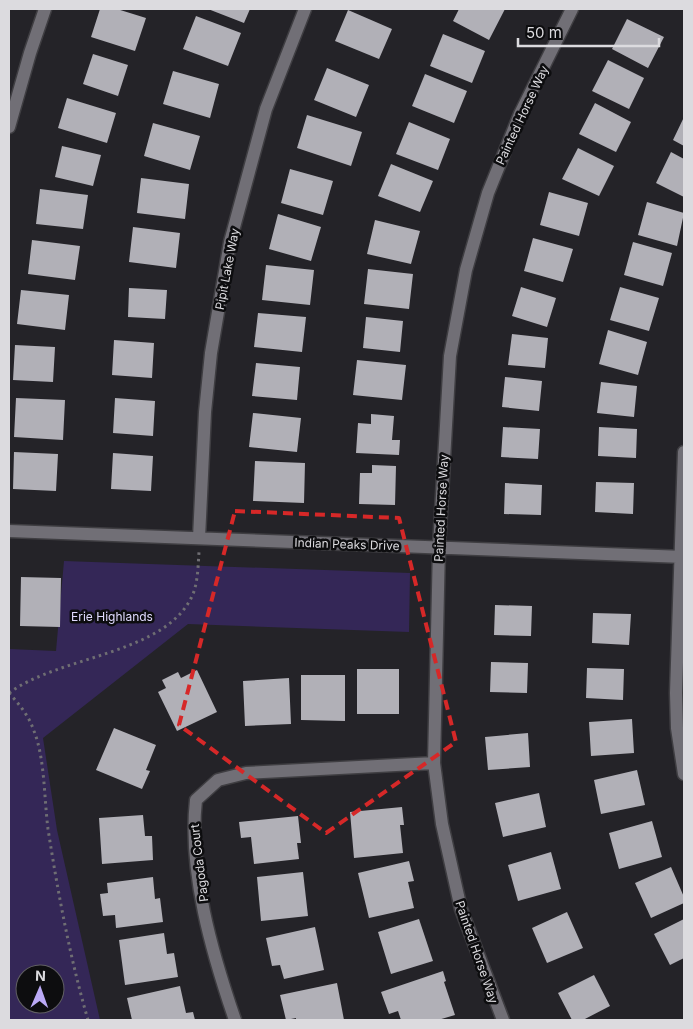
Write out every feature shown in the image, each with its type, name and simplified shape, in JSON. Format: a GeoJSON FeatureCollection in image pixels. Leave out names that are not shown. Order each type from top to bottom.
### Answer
{"type":"FeatureCollection","features":[{"type":"Feature","properties":{"kind":"street"},"geometry":{"type":"LineString","coordinates":[[9,127],[30,53],[45,9]]}},
{"type":"Feature","properties":{"kind":"street","name":"Pipit Lake Way"},"geometry":{"type":"LineString","coordinates":[[199,538],[205,412],[211,353],[230,242],[266,109],[304,9]]}},
{"type":"Feature","properties":{"kind":"street","name":"Painted Horse Way"},"geometry":{"type":"LineString","coordinates":[[503,1020],[461,909],[442,824],[434,763],[439,547],[450,356],[466,270],[488,193],[520,114],[572,9]]}},
{"type":"Feature","properties":{"kind":"street"},"geometry":{"type":"LineString","coordinates":[[684,452],[676,694],[677,728],[684,774]]}},
{"type":"Feature","properties":{"kind":"street","name":"Indian Peaks Drive"},"geometry":{"type":"LineString","coordinates":[[9,531],[682,557]]}},
{"type":"Feature","properties":{"kind":"street","name":"Pagoda Court"},"geometry":{"type":"LineString","coordinates":[[235,1020],[212,942],[198,875],[192,829],[196,800],[218,780],[246,773],[434,763]]}},
{"type":"Feature","properties":{"kind":"path"},"geometry":{"type":"LineString","coordinates":[[88,1020],[74,971],[52,857],[37,739],[23,709],[9,693],[25,681],[55,668],[148,638],[164,629],[182,612],[192,595],[197,581],[199,554]]}},
{"type":"Feature","properties":{"kind":"highlighted area"},"geometry":{"type":"Polygon","coordinates":[[[235,511],[399,518],[456,742],[326,833],[179,725],[235,511]]]}},
{"type":"Feature","properties":{"kind":"green space","name":"Erie Highlands"},"geometry":{"type":"Polygon","coordinates":[[[64,561],[410,573],[409,632],[188,624],[43,738],[57,830],[100,1020],[9,1020],[9,649],[56,651],[64,561]]]}},
{"type":"Feature","properties":{"kind":"building"},"geometry":{"type":"Polygon","coordinates":[[[100,9],[117,9],[146,18],[135,51],[91,37],[100,9]]]}},
{"type":"Feature","properties":{"kind":"building"},"geometry":{"type":"Polygon","coordinates":[[[208,9],[250,9],[244,23],[208,9]]]}},
{"type":"Feature","properties":{"kind":"building"},"geometry":{"type":"Polygon","coordinates":[[[459,9],[505,9],[489,40],[453,21],[459,9]]]}},
{"type":"Feature","properties":{"kind":"building"},"geometry":{"type":"Polygon","coordinates":[[[348,10],[392,29],[379,59],[335,41],[348,10]]]}},
{"type":"Feature","properties":{"kind":"building"},"geometry":{"type":"Polygon","coordinates":[[[196,16],[241,33],[228,66],[183,49],[196,16]]]}},
{"type":"Feature","properties":{"kind":"building"},"geometry":{"type":"Polygon","coordinates":[[[627,19],[664,37],[648,68],[612,49],[627,19]]]}},
{"type":"Feature","properties":{"kind":"building"},"geometry":{"type":"Polygon","coordinates":[[[443,34],[485,51],[472,83],[430,66],[443,34]]]}},
{"type":"Feature","properties":{"kind":"building"},"geometry":{"type":"Polygon","coordinates":[[[93,54],[128,65],[118,96],[83,84],[93,54]]]}},
{"type":"Feature","properties":{"kind":"building"},"geometry":{"type":"Polygon","coordinates":[[[608,60],[644,78],[629,109],[592,91],[608,60]]]}},
{"type":"Feature","properties":{"kind":"building"},"geometry":{"type":"Polygon","coordinates":[[[327,68],[369,85],[356,117],[314,100],[327,68]]]}},
{"type":"Feature","properties":{"kind":"building"},"geometry":{"type":"Polygon","coordinates":[[[173,71],[219,84],[210,118],[163,104],[173,71]]]}},
{"type":"Feature","properties":{"kind":"building"},"geometry":{"type":"Polygon","coordinates":[[[425,74],[467,91],[454,123],[412,106],[425,74]]]}},
{"type":"Feature","properties":{"kind":"building"},"geometry":{"type":"Polygon","coordinates":[[[67,98],[116,113],[107,143],[58,128],[67,98]]]}},
{"type":"Feature","properties":{"kind":"building"},"geometry":{"type":"Polygon","coordinates":[[[595,103],[631,122],[616,152],[579,134],[595,103]]]}},
{"type":"Feature","properties":{"kind":"building"},"geometry":{"type":"Polygon","coordinates":[[[307,115],[362,132],[351,166],[297,148],[307,115]]]}},
{"type":"Feature","properties":{"kind":"building"},"geometry":{"type":"Polygon","coordinates":[[[684,117],[684,146],[673,140],[684,117]]]}},
{"type":"Feature","properties":{"kind":"building"},"geometry":{"type":"Polygon","coordinates":[[[409,122],[450,139],[438,170],[396,154],[409,122]]]}},
{"type":"Feature","properties":{"kind":"building"},"geometry":{"type":"Polygon","coordinates":[[[153,123],[200,136],[190,170],[144,156],[153,123]]]}},
{"type":"Feature","properties":{"kind":"building"},"geometry":{"type":"Polygon","coordinates":[[[62,146],[101,155],[93,186],[55,177],[62,146]]]}},
{"type":"Feature","properties":{"kind":"building"},"geometry":{"type":"Polygon","coordinates":[[[578,148],[614,166],[599,196],[562,179],[578,148]]]}},
{"type":"Feature","properties":{"kind":"building"},"geometry":{"type":"Polygon","coordinates":[[[671,152],[684,159],[684,197],[656,183],[671,152]]]}},
{"type":"Feature","properties":{"kind":"building"},"geometry":{"type":"Polygon","coordinates":[[[391,164],[433,181],[420,212],[378,196],[391,164]]]}},
{"type":"Feature","properties":{"kind":"building"},"geometry":{"type":"Polygon","coordinates":[[[290,169],[333,181],[323,215],[281,203],[290,169]]]}},
{"type":"Feature","properties":{"kind":"building"},"geometry":{"type":"Polygon","coordinates":[[[141,178],[189,184],[185,219],[137,213],[141,178]]]}},
{"type":"Feature","properties":{"kind":"building"},"geometry":{"type":"Polygon","coordinates":[[[40,189],[88,195],[83,229],[36,224],[40,189]]]}},
{"type":"Feature","properties":{"kind":"building"},"geometry":{"type":"Polygon","coordinates":[[[549,192],[588,203],[579,236],[540,225],[549,192]]]}},
{"type":"Feature","properties":{"kind":"building"},"geometry":{"type":"Polygon","coordinates":[[[647,202],[684,213],[677,246],[638,235],[647,202]]]}},
{"type":"Feature","properties":{"kind":"building"},"geometry":{"type":"Polygon","coordinates":[[[278,214],[321,227],[311,261],[269,249],[278,214]]]}},
{"type":"Feature","properties":{"kind":"building"},"geometry":{"type":"Polygon","coordinates":[[[375,220],[420,231],[411,264],[367,254],[375,220]]]}},
{"type":"Feature","properties":{"kind":"building"},"geometry":{"type":"Polygon","coordinates":[[[133,227],[180,233],[176,268],[129,262],[133,227]]]}},
{"type":"Feature","properties":{"kind":"building"},"geometry":{"type":"Polygon","coordinates":[[[533,238],[573,249],[563,282],[524,271],[533,238]]]}},
{"type":"Feature","properties":{"kind":"building"},"geometry":{"type":"Polygon","coordinates":[[[32,240],[80,246],[75,280],[28,274],[32,240]]]}},
{"type":"Feature","properties":{"kind":"building"},"geometry":{"type":"Polygon","coordinates":[[[633,242],[672,253],[663,286],[624,275],[633,242]]]}},
{"type":"Feature","properties":{"kind":"building"},"geometry":{"type":"Polygon","coordinates":[[[266,265],[314,270],[310,305],[262,300],[266,265]]]}},
{"type":"Feature","properties":{"kind":"building"},"geometry":{"type":"Polygon","coordinates":[[[368,269],[413,274],[409,309],[364,304],[368,269]]]}},
{"type":"Feature","properties":{"kind":"building"},"geometry":{"type":"Polygon","coordinates":[[[521,287],[556,298],[547,327],[512,316],[521,287]]]}},
{"type":"Feature","properties":{"kind":"building"},"geometry":{"type":"Polygon","coordinates":[[[620,287],[659,298],[649,331],[610,320],[620,287]]]}},
{"type":"Feature","properties":{"kind":"building"},"geometry":{"type":"Polygon","coordinates":[[[129,288],[167,290],[165,319],[128,317],[129,288]]]}},
{"type":"Feature","properties":{"kind":"building"},"geometry":{"type":"Polygon","coordinates":[[[21,290],[69,295],[65,330],[17,324],[21,290]]]}},
{"type":"Feature","properties":{"kind":"building"},"geometry":{"type":"Polygon","coordinates":[[[258,313],[306,317],[302,352],[254,347],[258,313]]]}},
{"type":"Feature","properties":{"kind":"building"},"geometry":{"type":"Polygon","coordinates":[[[366,317],[403,321],[400,352],[363,348],[366,317]]]}},
{"type":"Feature","properties":{"kind":"building"},"geometry":{"type":"Polygon","coordinates":[[[608,330],[647,342],[638,375],[599,364],[608,330]]]}},
{"type":"Feature","properties":{"kind":"building"},"geometry":{"type":"Polygon","coordinates":[[[512,334],[548,338],[545,368],[508,365],[512,334]]]}},
{"type":"Feature","properties":{"kind":"building"},"geometry":{"type":"Polygon","coordinates":[[[114,340],[154,343],[152,378],[112,375],[114,340]]]}},
{"type":"Feature","properties":{"kind":"building"},"geometry":{"type":"Polygon","coordinates":[[[15,345],[55,347],[53,382],[13,380],[15,345]]]}},
{"type":"Feature","properties":{"kind":"building"},"geometry":{"type":"Polygon","coordinates":[[[357,360],[406,365],[402,400],[353,395],[357,360]]]}},
{"type":"Feature","properties":{"kind":"building"},"geometry":{"type":"Polygon","coordinates":[[[256,363],[300,367],[297,400],[252,396],[256,363]]]}},
{"type":"Feature","properties":{"kind":"building"},"geometry":{"type":"Polygon","coordinates":[[[505,377],[542,381],[539,411],[502,407],[505,377]]]}},
{"type":"Feature","properties":{"kind":"building"},"geometry":{"type":"Polygon","coordinates":[[[601,382],[637,386],[634,417],[597,413],[601,382]]]}},
{"type":"Feature","properties":{"kind":"building"},"geometry":{"type":"Polygon","coordinates":[[[16,398],[65,400],[63,440],[14,437],[16,398]]]}},
{"type":"Feature","properties":{"kind":"building"},"geometry":{"type":"Polygon","coordinates":[[[115,398],[155,401],[153,436],[113,433],[115,398]]]}},
{"type":"Feature","properties":{"kind":"building"},"geometry":{"type":"Polygon","coordinates":[[[253,413],[301,418],[297,452],[249,447],[253,413]]]}},
{"type":"Feature","properties":{"kind":"building"},"geometry":{"type":"Polygon","coordinates":[[[371,414],[394,416],[392,440],[400,440],[399,455],[356,453],[358,423],[371,424],[371,414]]]}},
{"type":"Feature","properties":{"kind":"building"},"geometry":{"type":"Polygon","coordinates":[[[503,427],[540,429],[538,459],[501,457],[503,427]]]}},
{"type":"Feature","properties":{"kind":"building"},"geometry":{"type":"Polygon","coordinates":[[[599,427],[637,429],[636,458],[598,456],[599,427]]]}},
{"type":"Feature","properties":{"kind":"building"},"geometry":{"type":"Polygon","coordinates":[[[14,452],[58,454],[56,491],[13,489],[14,452]]]}},
{"type":"Feature","properties":{"kind":"building"},"geometry":{"type":"Polygon","coordinates":[[[113,453],[153,456],[151,491],[111,489],[113,453]]]}},
{"type":"Feature","properties":{"kind":"building"},"geometry":{"type":"Polygon","coordinates":[[[255,461],[305,463],[304,503],[253,501],[255,461]]]}},
{"type":"Feature","properties":{"kind":"building"},"geometry":{"type":"Polygon","coordinates":[[[372,465],[396,466],[395,505],[359,504],[360,473],[372,473],[372,465]]]}},
{"type":"Feature","properties":{"kind":"building"},"geometry":{"type":"Polygon","coordinates":[[[596,482],[634,483],[633,514],[595,512],[596,482]]]}},
{"type":"Feature","properties":{"kind":"building"},"geometry":{"type":"Polygon","coordinates":[[[505,483],[542,485],[541,515],[504,514],[505,483]]]}},
{"type":"Feature","properties":{"kind":"building"},"geometry":{"type":"Polygon","coordinates":[[[21,577],[61,578],[60,627],[20,626],[21,577]]]}},
{"type":"Feature","properties":{"kind":"building"},"geometry":{"type":"Polygon","coordinates":[[[495,605],[532,606],[531,636],[494,635],[495,605]]]}},
{"type":"Feature","properties":{"kind":"building"},"geometry":{"type":"Polygon","coordinates":[[[593,613],[631,614],[629,645],[592,643],[593,613]]]}},
{"type":"Feature","properties":{"kind":"building"},"geometry":{"type":"Polygon","coordinates":[[[491,662],[528,663],[527,693],[490,692],[491,662]]]}},
{"type":"Feature","properties":{"kind":"building"},"geometry":{"type":"Polygon","coordinates":[[[587,668],[624,669],[623,700],[586,698],[587,668]]]}},
{"type":"Feature","properties":{"kind":"building"},"geometry":{"type":"Polygon","coordinates":[[[357,669],[399,669],[399,714],[357,714],[357,669]]]}},
{"type":"Feature","properties":{"kind":"building"},"geometry":{"type":"Polygon","coordinates":[[[197,670],[217,712],[177,731],[158,692],[166,688],[162,680],[178,672],[181,678],[197,670]]]}},
{"type":"Feature","properties":{"kind":"building"},"geometry":{"type":"Polygon","coordinates":[[[301,675],[345,675],[345,721],[301,720],[301,675]]]}},
{"type":"Feature","properties":{"kind":"building"},"geometry":{"type":"Polygon","coordinates":[[[289,678],[291,724],[245,726],[243,681],[289,678]]]}},
{"type":"Feature","properties":{"kind":"building"},"geometry":{"type":"Polygon","coordinates":[[[632,719],[634,753],[591,756],[589,722],[632,719]]]}},
{"type":"Feature","properties":{"kind":"building"},"geometry":{"type":"Polygon","coordinates":[[[114,728],[156,745],[146,770],[150,771],[142,789],[96,770],[114,728]]]}},
{"type":"Feature","properties":{"kind":"building"},"geometry":{"type":"Polygon","coordinates":[[[528,733],[530,767],[488,770],[485,737],[528,733]]]}},
{"type":"Feature","properties":{"kind":"building"},"geometry":{"type":"Polygon","coordinates":[[[637,770],[645,805],[601,814],[594,780],[637,770]]]}},
{"type":"Feature","properties":{"kind":"building"},"geometry":{"type":"Polygon","coordinates":[[[539,793],[546,827],[503,837],[495,803],[539,793]]]}},
{"type":"Feature","properties":{"kind":"building"},"geometry":{"type":"Polygon","coordinates":[[[402,807],[404,825],[400,825],[403,853],[354,858],[350,812],[402,807]]]}},
{"type":"Feature","properties":{"kind":"building"},"geometry":{"type":"Polygon","coordinates":[[[143,815],[145,836],[152,836],[153,860],[102,864],[99,818],[143,815]]]}},
{"type":"Feature","properties":{"kind":"building"},"geometry":{"type":"Polygon","coordinates":[[[298,816],[301,843],[297,843],[299,859],[254,864],[251,837],[241,838],[239,822],[298,816]]]}},
{"type":"Feature","properties":{"kind":"building"},"geometry":{"type":"Polygon","coordinates":[[[652,821],[662,857],[619,869],[609,833],[652,821]]]}},
{"type":"Feature","properties":{"kind":"building"},"geometry":{"type":"Polygon","coordinates":[[[551,852],[561,889],[518,901],[508,865],[551,852]]]}},
{"type":"Feature","properties":{"kind":"building"},"geometry":{"type":"Polygon","coordinates":[[[409,861],[414,881],[408,882],[414,908],[369,918],[358,873],[409,861]]]}},
{"type":"Feature","properties":{"kind":"building"},"geometry":{"type":"Polygon","coordinates":[[[671,867],[684,897],[684,903],[651,918],[635,883],[671,867]]]}},
{"type":"Feature","properties":{"kind":"building"},"geometry":{"type":"Polygon","coordinates":[[[303,872],[308,916],[261,921],[257,877],[303,872]]]}},
{"type":"Feature","properties":{"kind":"building"},"geometry":{"type":"Polygon","coordinates":[[[153,877],[155,899],[160,898],[163,922],[116,928],[115,915],[103,916],[100,894],[108,893],[107,883],[153,877]]]}},
{"type":"Feature","properties":{"kind":"building"},"geometry":{"type":"Polygon","coordinates":[[[567,912],[583,948],[547,963],[532,928],[567,912]]]}},
{"type":"Feature","properties":{"kind":"building"},"geometry":{"type":"Polygon","coordinates":[[[419,919],[433,961],[391,974],[378,932],[419,919]]]}},
{"type":"Feature","properties":{"kind":"building"},"geometry":{"type":"Polygon","coordinates":[[[684,919],[684,958],[670,965],[654,934],[684,919]]]}},
{"type":"Feature","properties":{"kind":"building"},"geometry":{"type":"Polygon","coordinates":[[[315,927],[324,970],[284,979],[280,965],[272,966],[266,938],[315,927]]]}},
{"type":"Feature","properties":{"kind":"building"},"geometry":{"type":"Polygon","coordinates":[[[164,933],[167,954],[174,953],[178,977],[125,985],[119,940],[164,933]]]}},
{"type":"Feature","properties":{"kind":"building"},"geometry":{"type":"Polygon","coordinates":[[[443,971],[446,981],[444,982],[455,1015],[438,1020],[401,1020],[398,1011],[389,1014],[381,992],[443,971]]]}},
{"type":"Feature","properties":{"kind":"building"},"geometry":{"type":"Polygon","coordinates":[[[594,975],[610,1006],[583,1020],[572,1020],[558,993],[594,975]]]}},
{"type":"Feature","properties":{"kind":"building"},"geometry":{"type":"Polygon","coordinates":[[[337,983],[344,1020],[296,1020],[296,1018],[286,1020],[280,995],[337,983]]]}},
{"type":"Feature","properties":{"kind":"building"},"geometry":{"type":"Polygon","coordinates":[[[180,986],[186,1013],[193,1012],[195,1020],[132,1020],[127,998],[180,986]]]}}]}
